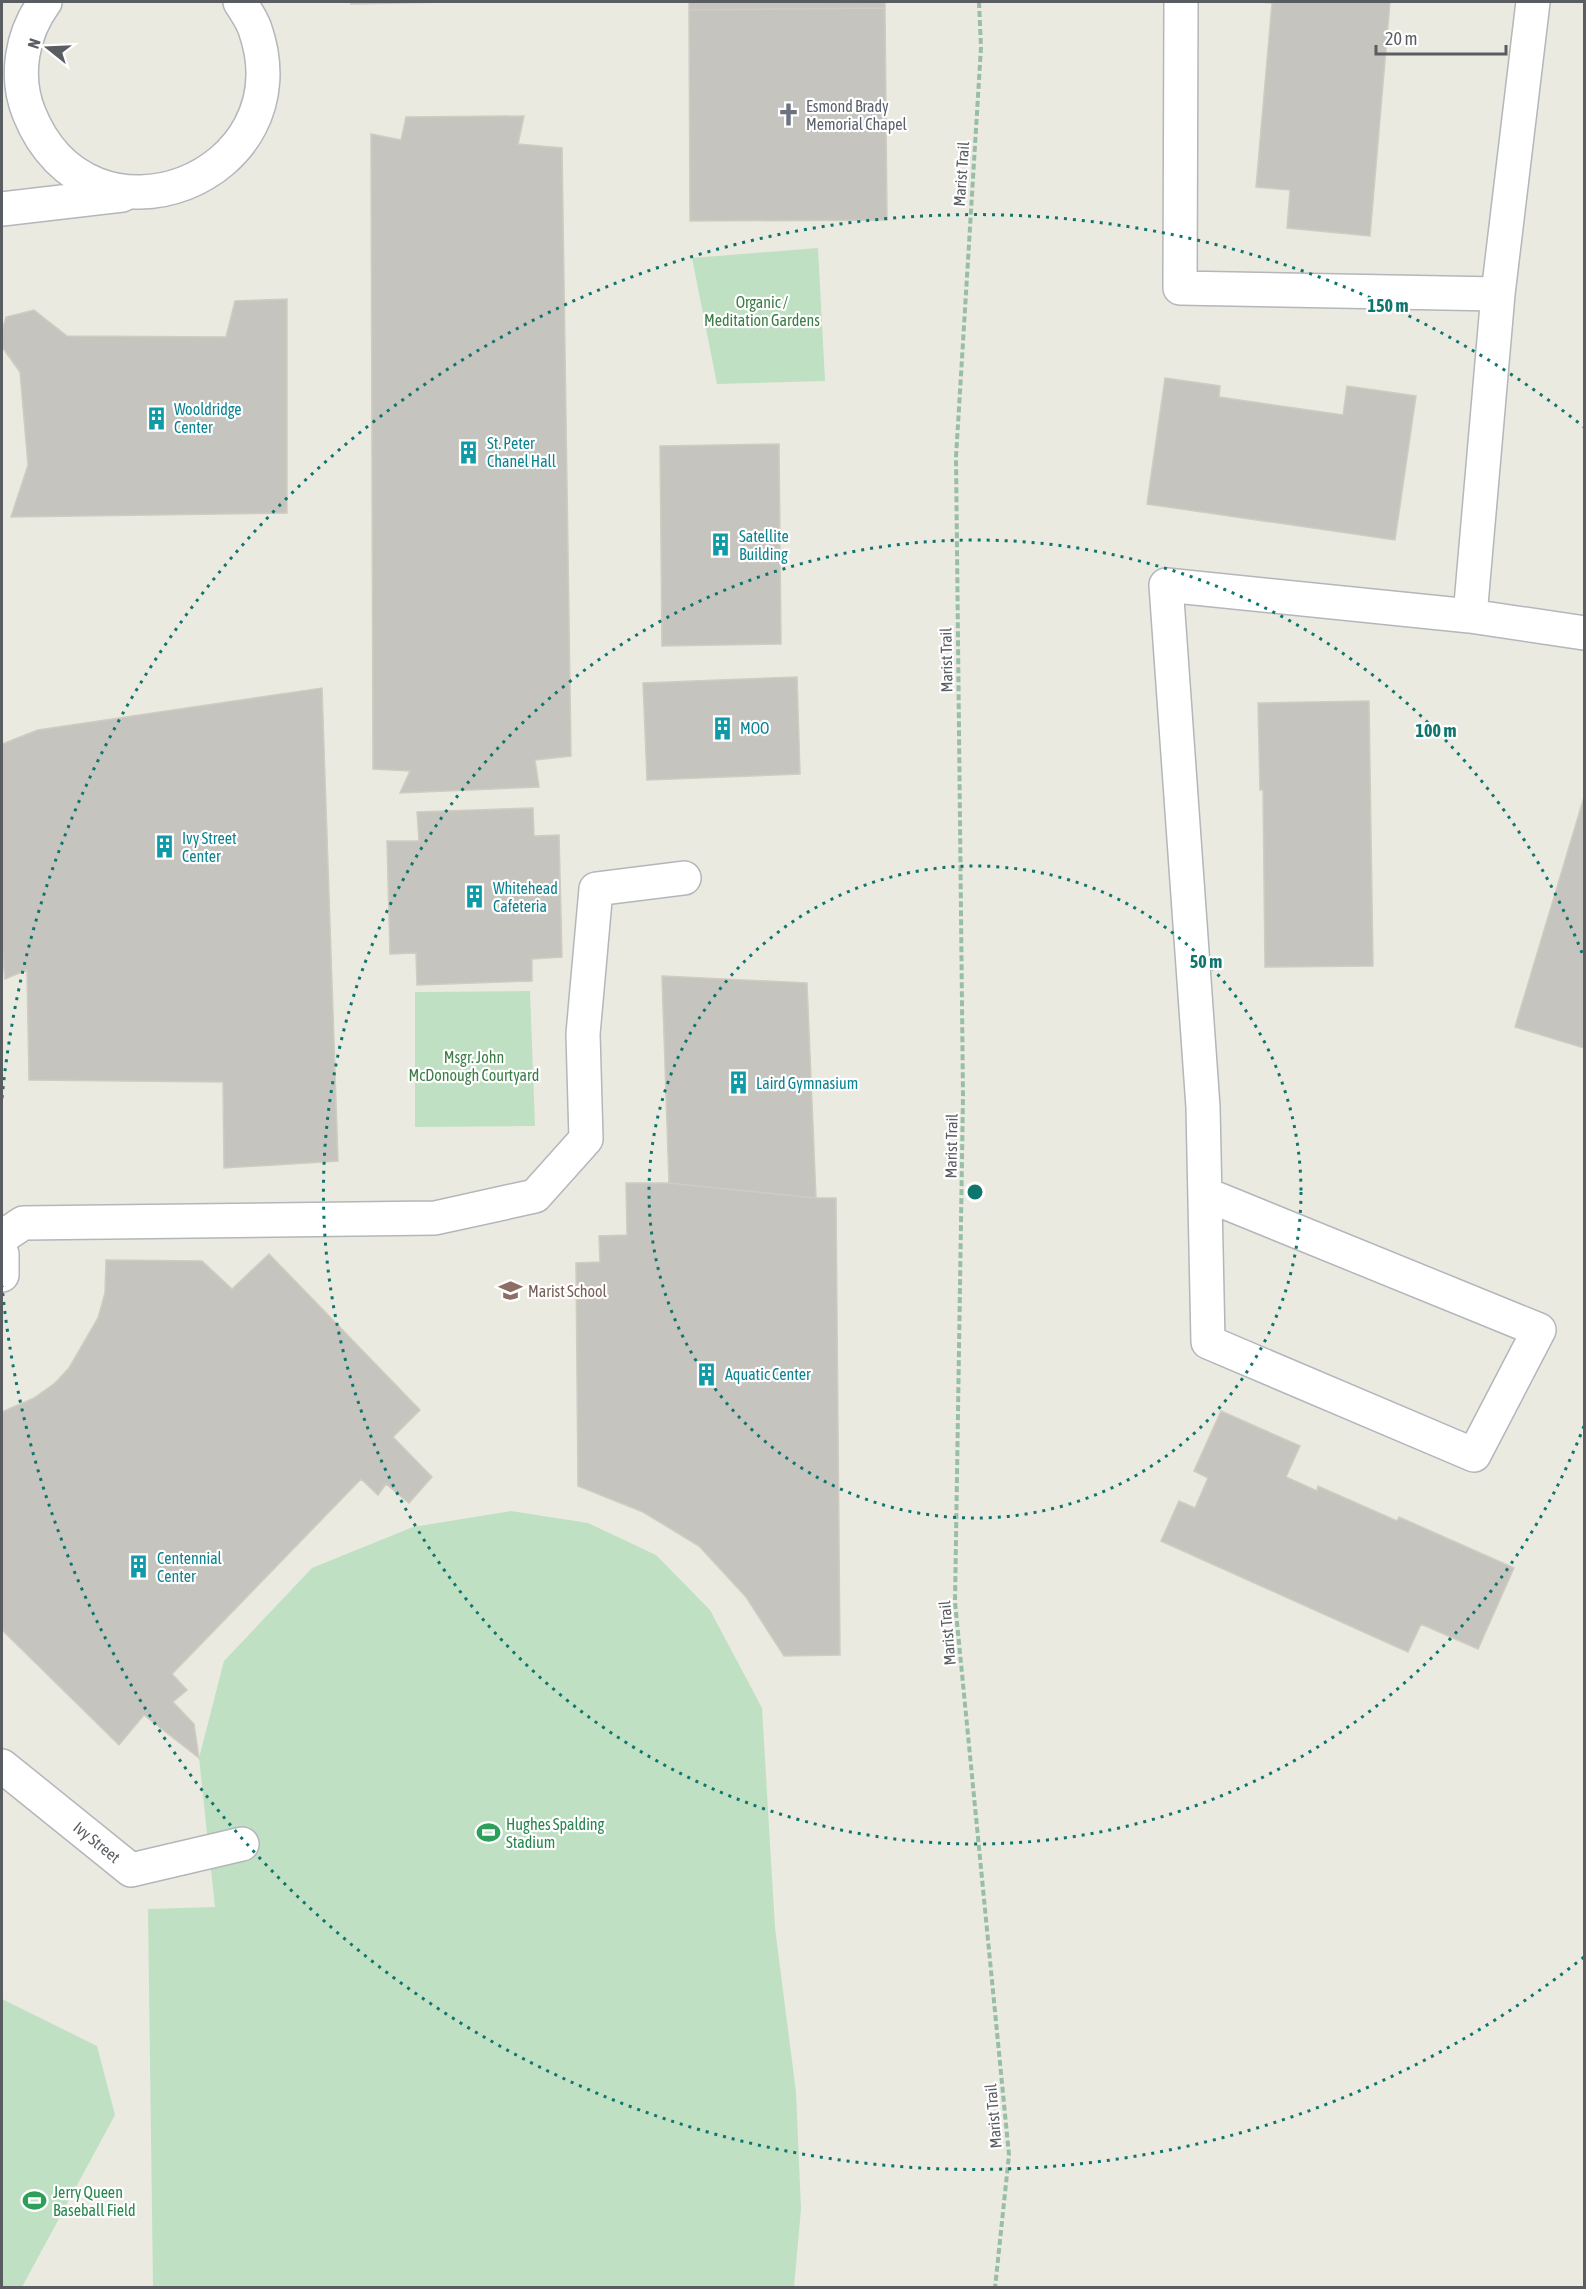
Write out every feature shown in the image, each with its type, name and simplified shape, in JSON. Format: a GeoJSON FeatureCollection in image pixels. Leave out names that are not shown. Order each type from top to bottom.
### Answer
{"type":"FeatureCollection","features":[{"type":"Feature","properties":{"kind":"street"},"geometry":{"type":"LineString","coordinates":[[45,2],[33,18],[22,56],[23,97],[38,135],[64,166],[99,186],[139,194]]}},
{"type":"Feature","properties":{"kind":"street"},"geometry":{"type":"LineString","coordinates":[[2,209],[178,188],[214,170],[241,142],[258,106],[263,67],[255,28],[240,2]]}},
{"type":"Feature","properties":{"kind":"street"},"geometry":{"type":"LineString","coordinates":[[1181,2],[1179,288],[1498,294]]}},
{"type":"Feature","properties":{"kind":"street"},"geometry":{"type":"LineString","coordinates":[[1470,616],[1498,294],[1533,2]]}},
{"type":"Feature","properties":{"kind":"street"},"geometry":{"type":"LineString","coordinates":[[1204,1194],[1539,1330],[1474,1455],[1208,1342],[1204,1194],[1203,1107],[1166,585],[1470,616],[1584,633]]}},
{"type":"Feature","properties":{"kind":"street"},"geometry":{"type":"LineString","coordinates":[[2,1237],[23,1223],[435,1218],[535,1196],[586,1139],[583,1034],[596,889],[684,878]]}},
{"type":"Feature","properties":{"kind":"street"},"geometry":{"type":"LineString","coordinates":[[2,1254],[2,1275]]}},
{"type":"Feature","properties":{"kind":"street","name":"Ivy Street"},"geometry":{"type":"LineString","coordinates":[[2,1766],[131,1870],[242,1844]]}},
{"type":"Feature","properties":{"kind":"path","name":"Marist Trail"},"geometry":{"type":"LineString","coordinates":[[979,2],[980,58],[956,457],[963,1096],[955,1602],[1009,2155],[995,2288]]}},
{"type":"Feature","properties":{"kind":"green space","name":"Organic / Meditation Gardens"},"geometry":{"type":"Polygon","coordinates":[[[818,248],[825,381],[717,384],[692,258],[818,248]]]}},
{"type":"Feature","properties":{"kind":"green space","name":"Msgr. John McDonough Courtyard"},"geometry":{"type":"Polygon","coordinates":[[[530,991],[535,1126],[415,1127],[415,992],[530,991]]]}},
{"type":"Feature","properties":{"kind":"green space","name":"Hughes Spalding Stadium"},"geometry":{"type":"Polygon","coordinates":[[[511,1511],[588,1523],[656,1555],[710,1610],[762,1708],[775,1928],[796,2092],[801,2209],[794,2287],[153,2287],[148,1909],[215,1907],[199,1758],[224,1661],[312,1568],[413,1527],[511,1511]]]}},
{"type":"Feature","properties":{"kind":"green space","name":"Jerry Queen Baseball Field"},"geometry":{"type":"Polygon","coordinates":[[[2,1999],[97,2046],[115,2115],[22,2287],[2,2287],[2,1999]]]}},
{"type":"Feature","properties":{"kind":"building"},"geometry":{"type":"Polygon","coordinates":[[[350,2],[448,2],[351,4],[350,2]]]}},
{"type":"Feature","properties":{"kind":"building"},"geometry":{"type":"Polygon","coordinates":[[[689,2],[885,2],[885,8],[689,10],[689,2]]]}},
{"type":"Feature","properties":{"kind":"building"},"geometry":{"type":"Polygon","coordinates":[[[1260,2],[1390,2],[1370,236],[1287,228],[1290,190],[1256,187],[1272,3],[1260,2]]]}},
{"type":"Feature","properties":{"kind":"building","name":"Esmond Brady Memorial Chapel"},"geometry":{"type":"Polygon","coordinates":[[[885,8],[887,220],[690,221],[689,10],[885,8]]]}},
{"type":"Feature","properties":{"kind":"building","name":"St. Peter Chanel Hall"},"geometry":{"type":"Polygon","coordinates":[[[524,116],[518,144],[562,148],[571,756],[535,760],[539,787],[400,793],[410,771],[373,769],[371,134],[401,140],[406,117],[524,116]]]}},
{"type":"Feature","properties":{"kind":"building","name":"Wooldridge Center"},"geometry":{"type":"Polygon","coordinates":[[[287,299],[287,513],[11,517],[28,465],[20,372],[2,347],[2,331],[6,317],[34,310],[67,336],[226,337],[235,301],[287,299]]]}},
{"type":"Feature","properties":{"kind":"building"},"geometry":{"type":"Polygon","coordinates":[[[1165,378],[1220,386],[1219,397],[1343,415],[1347,386],[1416,396],[1395,540],[1147,504],[1165,378]]]}},
{"type":"Feature","properties":{"kind":"building","name":"Satellite Building"},"geometry":{"type":"Polygon","coordinates":[[[779,444],[781,644],[662,646],[660,446],[779,444]]]}},
{"type":"Feature","properties":{"kind":"building","name":"MOO"},"geometry":{"type":"Polygon","coordinates":[[[797,677],[800,774],[647,780],[643,683],[797,677]]]}},
{"type":"Feature","properties":{"kind":"building","name":"Ivy Street Center"},"geometry":{"type":"Polygon","coordinates":[[[322,688],[338,1161],[224,1168],[223,1082],[29,1080],[27,970],[5,979],[2,949],[2,744],[38,730],[322,688]]]}},
{"type":"Feature","properties":{"kind":"building"},"geometry":{"type":"Polygon","coordinates":[[[1369,701],[1373,966],[1265,967],[1263,790],[1260,790],[1258,703],[1369,701]]]}},
{"type":"Feature","properties":{"kind":"building"},"geometry":{"type":"Polygon","coordinates":[[[1584,797],[1584,1048],[1515,1027],[1584,797]]]}},
{"type":"Feature","properties":{"kind":"building","name":"Whitehead Cafeteria"},"geometry":{"type":"Polygon","coordinates":[[[533,808],[534,836],[559,835],[562,957],[532,959],[532,981],[417,985],[416,953],[390,954],[387,841],[419,841],[417,812],[533,808]]]}},
{"type":"Feature","properties":{"kind":"building","name":"Laird Gymnasium"},"geometry":{"type":"Polygon","coordinates":[[[662,976],[807,983],[816,1198],[669,1183],[662,976]]]}},
{"type":"Feature","properties":{"kind":"building","name":"Aquatic Center"},"geometry":{"type":"Polygon","coordinates":[[[626,1183],[669,1183],[836,1198],[840,1655],[784,1656],[746,1597],[699,1546],[643,1512],[578,1486],[576,1263],[600,1262],[599,1236],[627,1235],[626,1183]]]}},
{"type":"Feature","properties":{"kind":"building","name":"Centennial Center"},"geometry":{"type":"Polygon","coordinates":[[[269,1254],[420,1410],[393,1437],[432,1477],[409,1503],[386,1484],[378,1495],[361,1479],[172,1674],[187,1690],[173,1702],[194,1724],[199,1758],[144,1715],[119,1745],[2,1630],[2,1412],[34,1398],[55,1383],[69,1368],[98,1318],[105,1293],[106,1260],[202,1261],[232,1289],[269,1254]]]}},
{"type":"Feature","properties":{"kind":"building"},"geometry":{"type":"Polygon","coordinates":[[[1221,1411],[1300,1446],[1286,1477],[1317,1491],[1318,1486],[1397,1521],[1399,1517],[1514,1568],[1478,1649],[1421,1624],[1408,1652],[1161,1541],[1179,1501],[1195,1508],[1208,1478],[1194,1471],[1221,1411]]]}},
{"type":"Feature","properties":{"kind":"place","name":"Esmond Brady Memorial Chapel"},"geometry":{"type":"Point","coordinates":[788,115]}},
{"type":"Feature","properties":{"kind":"place","name":"Wooldridge Center"},"geometry":{"type":"Point","coordinates":[156,418]}},
{"type":"Feature","properties":{"kind":"place","name":"St. Peter Chanel Hall"},"geometry":{"type":"Point","coordinates":[469,452]}},
{"type":"Feature","properties":{"kind":"place","name":"Satellite Building"},"geometry":{"type":"Point","coordinates":[721,545]}},
{"type":"Feature","properties":{"kind":"place","name":"MOO"},"geometry":{"type":"Point","coordinates":[722,728]}},
{"type":"Feature","properties":{"kind":"place","name":"Ivy Street Center"},"geometry":{"type":"Point","coordinates":[164,847]}},
{"type":"Feature","properties":{"kind":"place","name":"Whitehead Cafeteria"},"geometry":{"type":"Point","coordinates":[475,897]}},
{"type":"Feature","properties":{"kind":"place","name":"Laird Gymnasium"},"geometry":{"type":"Point","coordinates":[738,1083]}},
{"type":"Feature","properties":{"kind":"place","name":"Marist School"},"geometry":{"type":"Point","coordinates":[510,1291]}},
{"type":"Feature","properties":{"kind":"place","name":"Aquatic Center"},"geometry":{"type":"Point","coordinates":[707,1374]}},
{"type":"Feature","properties":{"kind":"place","name":"Centennial Center"},"geometry":{"type":"Point","coordinates":[139,1567]}},
{"type":"Feature","properties":{"kind":"place","name":"Hughes Spalding Stadium"},"geometry":{"type":"Point","coordinates":[488,1833]}},
{"type":"Feature","properties":{"kind":"place","name":"Jerry Queen Baseball Field"},"geometry":{"type":"Point","coordinates":[35,2201]}}]}
